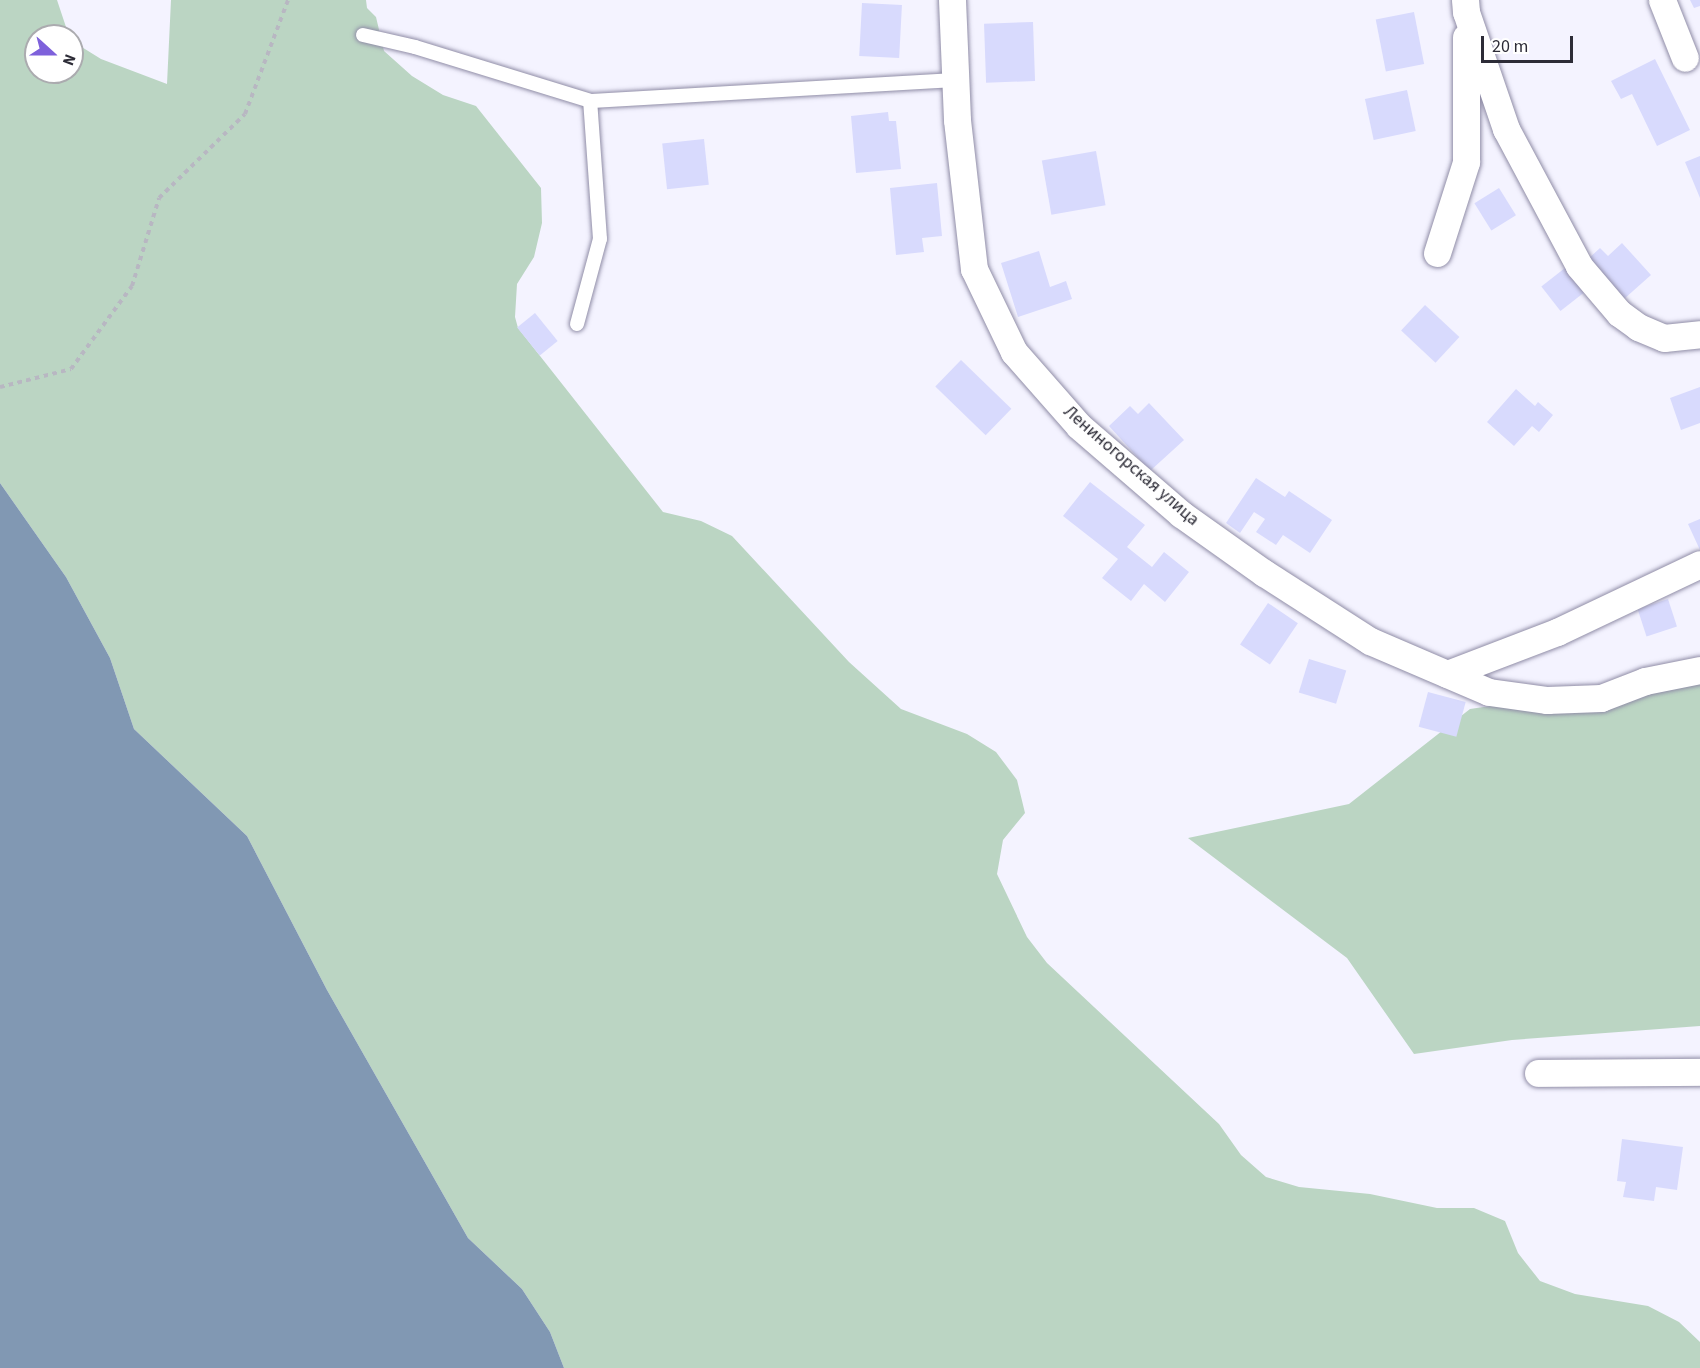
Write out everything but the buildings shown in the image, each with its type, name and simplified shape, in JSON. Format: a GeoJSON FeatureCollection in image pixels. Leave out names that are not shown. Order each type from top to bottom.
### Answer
{"type":"FeatureCollection","features":[{"type":"Feature","properties":{"kind":"street","name":"Лениногорская улица"},"geometry":{"type":"LineString","coordinates":[[952,0],[957,120],[974,269],[1014,352],[1079,426],[1181,514],[1264,573],[1370,640],[1490,692],[1547,700],[1601,698],[1645,681],[1700,670]]}},
{"type":"Feature","properties":{"kind":"street"},"geometry":{"type":"LineString","coordinates":[[1662,0],[1685,58]]}},
{"type":"Feature","properties":{"kind":"street"},"geometry":{"type":"LineString","coordinates":[[1437,253],[1466,162],[1465,6]]}},
{"type":"Feature","properties":{"kind":"street"},"geometry":{"type":"LineString","coordinates":[[1465,6],[1506,129],[1579,266],[1619,313],[1638,327],[1664,338],[1700,333]]}},
{"type":"Feature","properties":{"kind":"street"},"geometry":{"type":"LineString","coordinates":[[1447,674],[1557,632],[1700,564]]}},
{"type":"Feature","properties":{"kind":"street"},"geometry":{"type":"LineString","coordinates":[[1538,1072],[1700,1071]]}},
{"type":"Feature","properties":{"kind":"lane"},"geometry":{"type":"LineString","coordinates":[[363,35],[416,46],[590,101],[956,80]]}},
{"type":"Feature","properties":{"kind":"lane"},"geometry":{"type":"LineString","coordinates":[[577,324],[600,239],[590,101]]}},
{"type":"Feature","properties":{"kind":"path"},"geometry":{"type":"LineString","coordinates":[[0,387],[70,369],[77,360],[132,286],[159,198],[245,114],[288,0]]}},
{"type":"Feature","properties":{"kind":"green space"},"geometry":{"type":"Polygon","coordinates":[[[0,0],[57,0],[65,24],[24,24],[24,84],[84,84],[84,48],[101,59],[167,84],[171,0],[366,0],[367,8],[376,17],[384,51],[412,76],[443,95],[476,106],[541,188],[542,223],[534,257],[517,284],[515,317],[518,328],[663,512],[701,521],[732,536],[849,662],[901,709],[967,734],[996,752],[1017,780],[1025,813],[1003,840],[997,874],[1027,937],[1047,963],[1219,1124],[1241,1155],[1266,1177],[1299,1187],[1370,1194],[1437,1208],[1474,1208],[1505,1221],[1518,1253],[1540,1281],[1575,1294],[1648,1306],[1679,1322],[1700,1342],[1700,1368],[564,1368],[550,1332],[522,1289],[468,1238],[327,990],[247,836],[134,729],[110,658],[66,577],[0,483],[0,0]]]}},
{"type":"Feature","properties":{"kind":"green space"},"geometry":{"type":"Polygon","coordinates":[[[1700,675],[1700,1026],[1512,1040],[1414,1054],[1347,958],[1188,838],[1349,804],[1470,709],[1700,675]]]}},
{"type":"Feature","properties":{"kind":"water"},"geometry":{"type":"Polygon","coordinates":[[[0,483],[66,577],[110,658],[134,729],[247,836],[327,990],[468,1238],[522,1289],[550,1332],[564,1368],[0,1368],[0,483]]]}}]}
